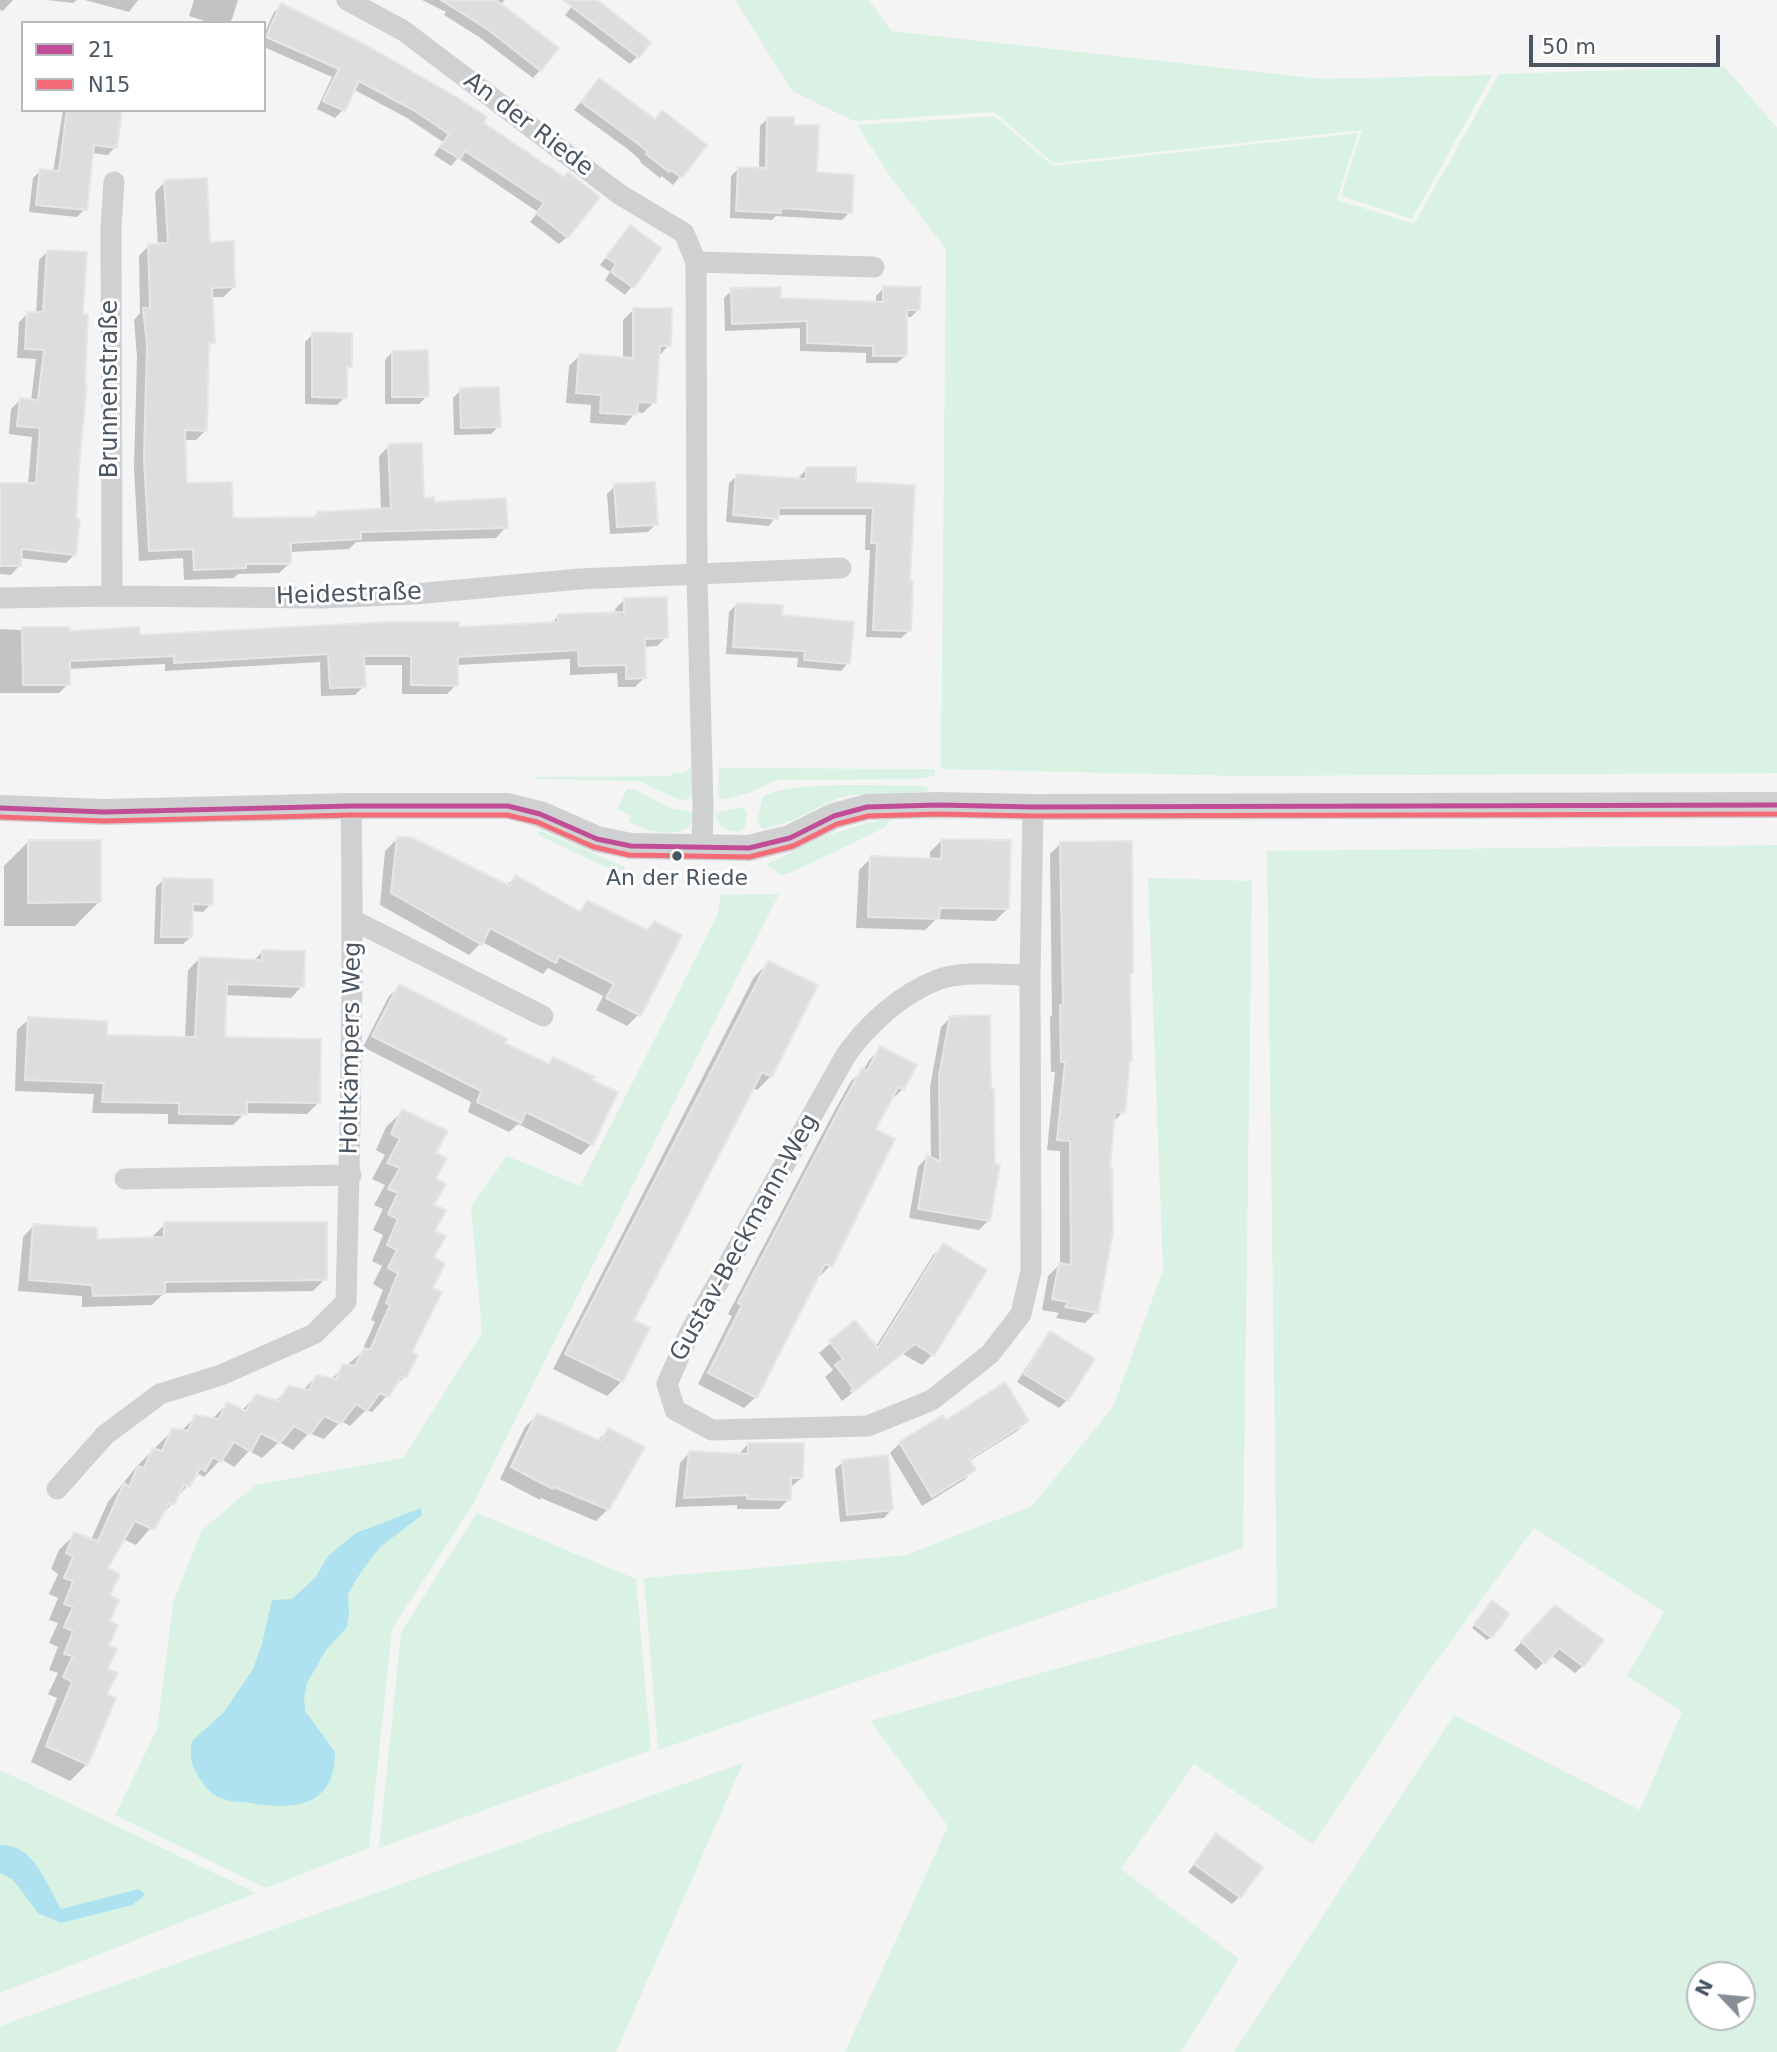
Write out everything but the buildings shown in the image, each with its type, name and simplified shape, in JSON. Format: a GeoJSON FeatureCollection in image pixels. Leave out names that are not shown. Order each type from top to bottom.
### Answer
{"type":"FeatureCollection","features":[{"type":"Feature","properties":{"kind":"street","name":"An der Riede"},"geometry":{"type":"LineString","coordinates":[[347,0],[404,31],[619,194],[684,233],[696,262],[697,575],[702,846]]}},
{"type":"Feature","properties":{"kind":"street","name":"Brunnenstraße"},"geometry":{"type":"LineString","coordinates":[[112,596],[111,227],[114,182]]}},
{"type":"Feature","properties":{"kind":"street"},"geometry":{"type":"LineString","coordinates":[[696,262],[874,267]]}},
{"type":"Feature","properties":{"kind":"street"},"geometry":{"type":"LineString","coordinates":[[697,575],[841,568]]}},
{"type":"Feature","properties":{"kind":"street","name":"Heidestraße"},"geometry":{"type":"LineString","coordinates":[[0,598],[322,598],[415,594],[580,579],[697,575]]}},
{"type":"Feature","properties":{"kind":"street"},"geometry":{"type":"LineString","coordinates":[[0,808],[104,812],[351,806],[508,806],[540,814],[597,839],[631,846],[749,848],[790,838],[834,816],[867,807],[938,804],[1033,807],[1777,805]]}},
{"type":"Feature","properties":{"kind":"street","name":"Holtkämpers Weg"},"geometry":{"type":"LineString","coordinates":[[57,1489],[105,1435],[160,1394],[221,1375],[314,1334],[346,1302],[351,1175],[351,806]]}},
{"type":"Feature","properties":{"kind":"street","name":"Gustav-Beckmann-Weg"},"geometry":{"type":"LineString","coordinates":[[1030,975],[969,975],[938,979],[908,996],[863,1032],[846,1055],[688,1336],[667,1384],[675,1410],[712,1430],[869,1426],[932,1400],[990,1354],[1021,1314],[1031,1271],[1030,975],[1033,807]]}},
{"type":"Feature","properties":{"kind":"street","name":"Holtkämpers Weg"},"geometry":{"type":"LineString","coordinates":[[353,920],[544,1016]]}},
{"type":"Feature","properties":{"kind":"street","name":"Holtkämpers Weg"},"geometry":{"type":"LineString","coordinates":[[125,1179],[351,1175]]}},
{"type":"Feature","properties":{"kind":"green space"},"geometry":{"type":"Polygon","coordinates":[[[735,0],[869,0],[892,31],[1321,79],[1492,75],[1412,219],[1341,196],[1362,130],[1053,163],[994,112],[854,121],[792,91],[735,0]]]}},
{"type":"Feature","properties":{"kind":"green space"},"geometry":{"type":"Polygon","coordinates":[[[1725,67],[1777,128],[1777,773],[1239,776],[941,769],[946,249],[890,176],[857,125],[994,116],[1053,166],[1358,133],[1337,200],[1414,224],[1499,74],[1725,67]]]}},
{"type":"Feature","properties":{"kind":"green space"},"geometry":{"type":"Polygon","coordinates":[[[692,767],[692,795],[687,800],[677,799],[639,781],[535,779],[670,776],[675,772],[683,773],[692,767]]]}},
{"type":"Feature","properties":{"kind":"green space"},"geometry":{"type":"Polygon","coordinates":[[[719,768],[935,769],[934,776],[916,779],[776,780],[749,793],[722,800],[718,796],[719,768]]]}},
{"type":"Feature","properties":{"kind":"green space"},"geometry":{"type":"Polygon","coordinates":[[[793,788],[929,788],[927,792],[850,795],[794,820],[762,829],[757,821],[763,797],[793,788]]]}},
{"type":"Feature","properties":{"kind":"green space"},"geometry":{"type":"Polygon","coordinates":[[[627,789],[636,790],[670,808],[694,812],[691,824],[682,831],[667,833],[642,828],[629,822],[631,816],[617,809],[627,789]]]}},
{"type":"Feature","properties":{"kind":"green space"},"geometry":{"type":"Polygon","coordinates":[[[742,807],[747,812],[742,831],[728,830],[718,822],[715,813],[742,807]]]}},
{"type":"Feature","properties":{"kind":"green space"},"geometry":{"type":"Polygon","coordinates":[[[891,819],[885,827],[872,834],[790,873],[781,875],[766,864],[837,832],[891,819]]]}},
{"type":"Feature","properties":{"kind":"green space"},"geometry":{"type":"Polygon","coordinates":[[[539,830],[625,867],[625,874],[538,835],[539,830]]]}},
{"type":"Feature","properties":{"kind":"green space"},"geometry":{"type":"Polygon","coordinates":[[[1777,845],[1777,2052],[1234,2052],[1454,1715],[1640,1810],[1682,1712],[1627,1676],[1664,1612],[1534,1528],[1418,1686],[1313,1844],[1194,1764],[1121,1869],[1239,1959],[1181,2052],[845,2052],[948,1826],[870,1721],[1277,1607],[1267,851],[1777,845]]]}},
{"type":"Feature","properties":{"kind":"green space"},"geometry":{"type":"Polygon","coordinates":[[[1148,878],[1252,881],[1243,1548],[658,1750],[644,1578],[906,1555],[1032,1506],[1113,1407],[1163,1270],[1148,878]]]}},
{"type":"Feature","properties":{"kind":"green space"},"geometry":{"type":"Polygon","coordinates":[[[779,894],[473,1504],[392,1629],[369,1848],[266,1888],[115,1815],[157,1729],[173,1603],[202,1530],[255,1485],[403,1458],[482,1333],[471,1206],[507,1156],[580,1186],[717,916],[721,895],[779,894]]]}},
{"type":"Feature","properties":{"kind":"green space"},"geometry":{"type":"Polygon","coordinates":[[[477,1513],[636,1579],[651,1750],[379,1848],[401,1632],[477,1513]]]}},
{"type":"Feature","properties":{"kind":"green space"},"geometry":{"type":"Polygon","coordinates":[[[743,1763],[616,2052],[0,2052],[0,2026],[743,1763]]]}},
{"type":"Feature","properties":{"kind":"green space"},"geometry":{"type":"Polygon","coordinates":[[[0,1770],[256,1893],[0,1993],[0,1770]]]}},
{"type":"Feature","properties":{"kind":"water"},"geometry":{"type":"Polygon","coordinates":[[[421,1508],[422,1515],[380,1547],[361,1572],[348,1594],[347,1627],[326,1650],[307,1683],[305,1711],[335,1752],[328,1785],[319,1795],[296,1805],[238,1802],[214,1795],[202,1782],[192,1763],[192,1741],[224,1712],[253,1669],[272,1600],[292,1599],[315,1578],[328,1556],[356,1533],[421,1508]]]}},
{"type":"Feature","properties":{"kind":"water"},"geometry":{"type":"Polygon","coordinates":[[[0,1845],[12,1846],[30,1858],[38,1867],[61,1909],[139,1889],[145,1895],[132,1905],[61,1923],[38,1913],[13,1880],[0,1873],[0,1845]]]}},
{"type":"Feature","properties":{"kind":"transit line","name":"21"},"geometry":{"type":"LineString","coordinates":[[0,808],[104,812],[351,806],[508,806],[540,814],[597,839],[631,846],[749,848],[790,838],[834,816],[867,807],[1777,805]]}},
{"type":"Feature","properties":{"kind":"transit line","name":"N15"},"geometry":{"type":"LineString","coordinates":[[0,817],[104,821],[351,815],[507,815],[537,822],[594,847],[629,855],[749,857],[793,846],[837,824],[868,816],[1777,814]]}},
{"type":"Feature","properties":{"kind":"place","name":"An der Riede"},"geometry":{"type":"Point","coordinates":[677,856]}}]}
